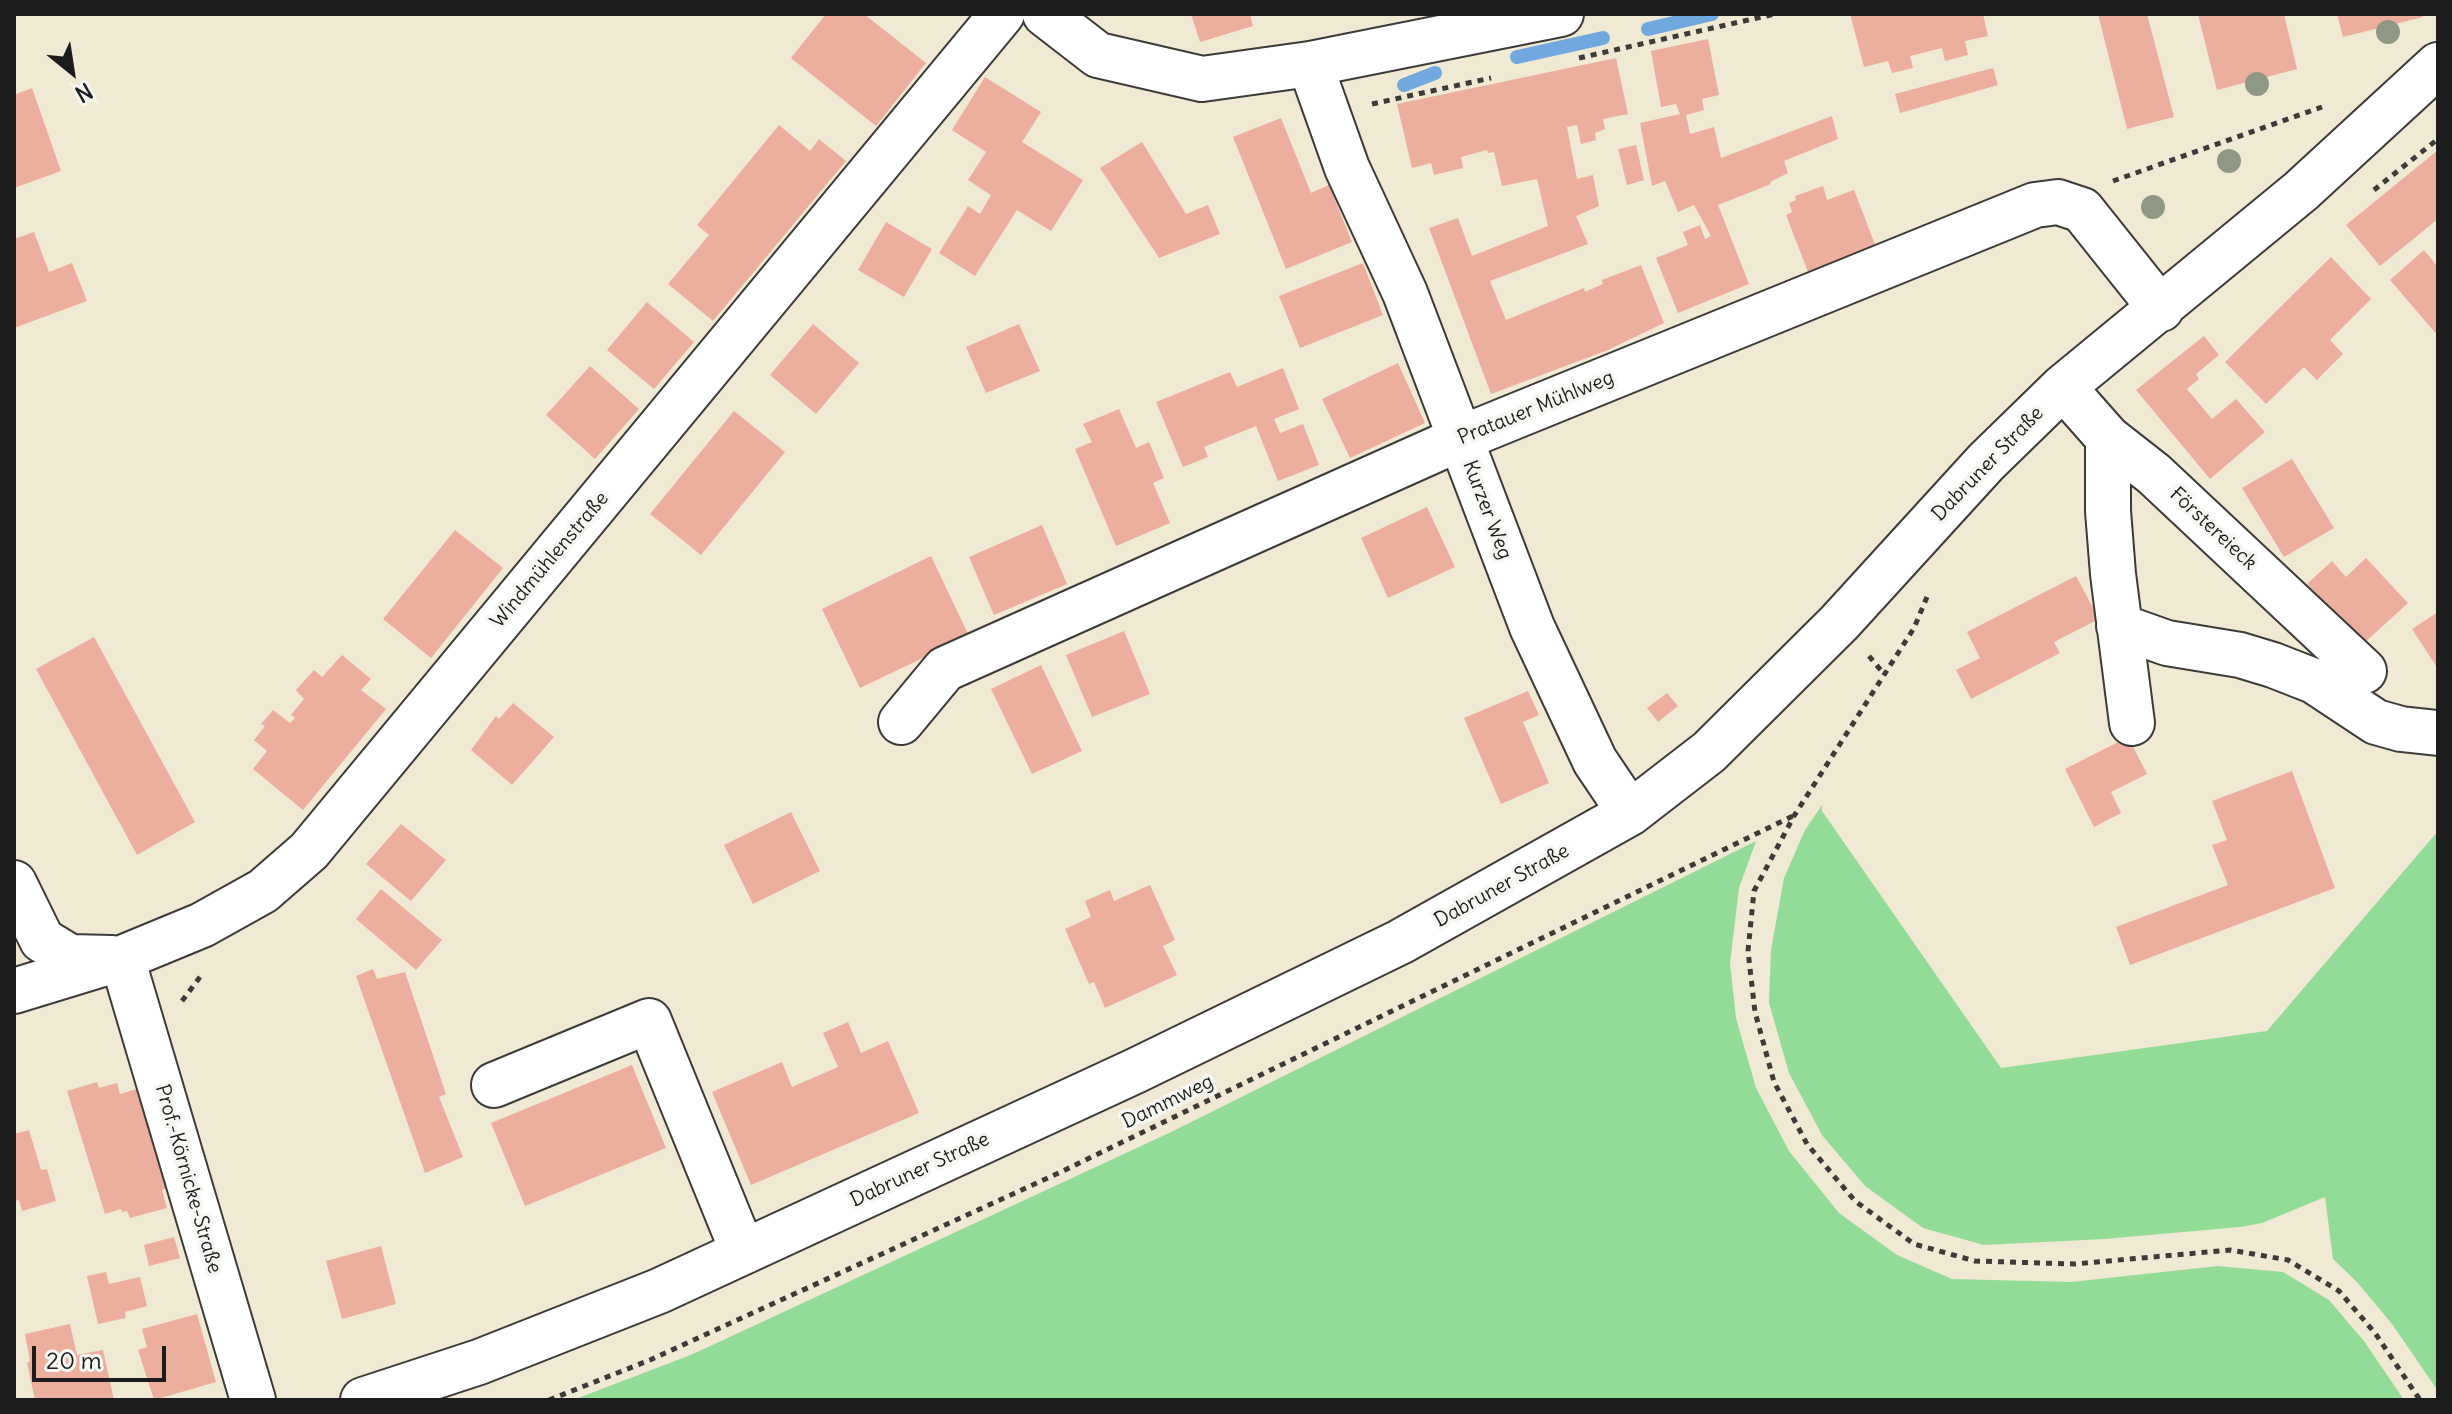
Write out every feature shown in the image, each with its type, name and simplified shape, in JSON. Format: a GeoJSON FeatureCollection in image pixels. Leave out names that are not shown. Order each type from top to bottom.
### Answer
{"type":"FeatureCollection","features":[{"type":"Feature","properties":{"kind":"street","name":"Windmühlenstraße"},"geometry":{"type":"LineString","coordinates":[[14,991],[122,958],[202,925],[263,891],[309,851],[1002,14]]}},
{"type":"Feature","properties":{"kind":"street"},"geometry":{"type":"LineString","coordinates":[[1045,14],[1098,55],[1202,79],[1310,64],[1561,14]]}},
{"type":"Feature","properties":{"kind":"street","name":"Kurzer Weg"},"geometry":{"type":"LineString","coordinates":[[1310,64],[1347,168],[1405,293],[1532,627],[1595,761],[1630,813]]}},
{"type":"Feature","properties":{"kind":"street","name":"Dabruner Straße"},"geometry":{"type":"LineString","coordinates":[[363,1400],[507,1351],[659,1291],[1135,1071],[1400,942],[1630,813],[1709,752],[1839,623],[1986,462],[2063,387],[2301,191],[2438,65]]}},
{"type":"Feature","properties":{"kind":"street"},"geometry":{"type":"LineString","coordinates":[[2058,202],[2082,210],[2161,309]]}},
{"type":"Feature","properties":{"kind":"street","name":"Pratauer Mühlweg"},"geometry":{"type":"LineString","coordinates":[[901,722],[945,669],[1459,439],[2035,205],[2058,202]]}},
{"type":"Feature","properties":{"kind":"street","name":"Förstereieck"},"geometry":{"type":"LineString","coordinates":[[2063,387],[2108,438],[2154,474],[2364,671]]}},
{"type":"Feature","properties":{"kind":"street"},"geometry":{"type":"LineString","coordinates":[[2108,438],[2108,511],[2132,723]]}},
{"type":"Feature","properties":{"kind":"street"},"geometry":{"type":"LineString","coordinates":[[2119,626],[2167,643],[2240,655],[2273,665],[2314,681],[2376,722],[2401,729],[2438,733]]}},
{"type":"Feature","properties":{"kind":"street"},"geometry":{"type":"LineString","coordinates":[[14,883],[42,940],[70,957],[122,958]]}},
{"type":"Feature","properties":{"kind":"street","name":"Prof.-Körnicke-Straße"},"geometry":{"type":"LineString","coordinates":[[122,958],[253,1400]]}},
{"type":"Feature","properties":{"kind":"street"},"geometry":{"type":"LineString","coordinates":[[494,1085],[649,1021],[743,1252]]}},
{"type":"Feature","properties":{"kind":"path"},"geometry":{"type":"LineString","coordinates":[[2058,202],[2326,105]]}},
{"type":"Feature","properties":{"kind":"path"},"geometry":{"type":"LineString","coordinates":[[1932,587],[1914,628],[1794,816],[1754,891],[1748,951],[1755,1012],[1774,1082],[1807,1144],[1855,1201],[1914,1244],[1975,1261],[2075,1264],[2230,1250],[2288,1260],[2339,1291],[2375,1333],[2420,1400]]}},
{"type":"Feature","properties":{"kind":"path","name":"Dammweg"},"geometry":{"type":"LineString","coordinates":[[549,1400],[650,1360],[1063,1171],[1794,816]]}},
{"type":"Feature","properties":{"kind":"path"},"geometry":{"type":"LineString","coordinates":[[179,1005],[206,970]]}},
{"type":"Feature","properties":{"kind":"green space"},"geometry":{"type":"Polygon","coordinates":[[[1822,805],[1822,811],[2001,1068],[2267,1031],[2438,831],[2438,1391],[2392,1324],[2333,1259],[2325,1197],[2262,1223],[2240,1227],[2104,1239],[1984,1245],[1923,1228],[1865,1186],[1822,1135],[1789,1073],[1769,1003],[1771,950],[1784,878],[1805,830],[1822,805]]]}},
{"type":"Feature","properties":{"kind":"green space"},"geometry":{"type":"Polygon","coordinates":[[[1756,841],[1739,888],[1730,963],[1736,1018],[1756,1088],[1789,1151],[1839,1213],[1897,1255],[1952,1279],[2071,1282],[2218,1266],[2283,1272],[2329,1300],[2364,1341],[2404,1400],[573,1400],[693,1354],[1169,1133],[1756,841]]]}},
{"type":"Feature","properties":{"kind":"building"},"geometry":{"type":"Polygon","coordinates":[[[826,14],[864,14],[926,63],[876,126],[791,58],[826,14]]]}},
{"type":"Feature","properties":{"kind":"building"},"geometry":{"type":"Polygon","coordinates":[[[1191,14],[1250,14],[1253,26],[1200,42],[1191,14]]]}},
{"type":"Feature","properties":{"kind":"building"},"geometry":{"type":"Polygon","coordinates":[[[1850,14],[1983,14],[1988,36],[1965,41],[1968,55],[1945,61],[1942,48],[1910,56],[1913,68],[1892,73],[1888,61],[1864,67],[1850,14]]]}},
{"type":"Feature","properties":{"kind":"building"},"geometry":{"type":"Polygon","coordinates":[[[2098,14],[2147,14],[2174,117],[2127,129],[2098,14]]]}},
{"type":"Feature","properties":{"kind":"building"},"geometry":{"type":"Polygon","coordinates":[[[2198,14],[2284,14],[2297,69],[2217,90],[2198,14]]]}},
{"type":"Feature","properties":{"kind":"building"},"geometry":{"type":"Polygon","coordinates":[[[2337,14],[2422,14],[2423,17],[2343,37],[2337,14]]]}},
{"type":"Feature","properties":{"kind":"building"},"geometry":{"type":"Polygon","coordinates":[[[1708,39],[1719,95],[1702,99],[1704,110],[1686,115],[1690,134],[1714,127],[1721,158],[1832,116],[1838,139],[1784,161],[1788,173],[1771,184],[1718,205],[1749,284],[1678,313],[1656,258],[1688,245],[1683,232],[1700,225],[1705,239],[1711,236],[1694,205],[1678,212],[1665,181],[1652,186],[1640,123],[1680,114],[1676,104],[1661,107],[1651,51],[1708,39]]]}},
{"type":"Feature","properties":{"kind":"building"},"geometry":{"type":"Polygon","coordinates":[[[1616,58],[1628,114],[1603,119],[1605,129],[1595,133],[1596,140],[1581,144],[1577,125],[1567,127],[1577,179],[1593,175],[1599,206],[1576,216],[1588,244],[1490,281],[1506,320],[1584,288],[1585,292],[1603,284],[1602,280],[1641,265],[1664,323],[1608,350],[1491,394],[1429,228],[1458,218],[1472,256],[1548,226],[1537,179],[1502,186],[1494,152],[1488,153],[1487,150],[1461,157],[1463,168],[1434,175],[1431,163],[1412,168],[1397,104],[1616,58]]]}},
{"type":"Feature","properties":{"kind":"building"},"geometry":{"type":"Polygon","coordinates":[[[1993,68],[1998,85],[1900,113],[1895,94],[1993,68]]]}},
{"type":"Feature","properties":{"kind":"building"},"geometry":{"type":"Polygon","coordinates":[[[985,77],[1041,112],[1022,142],[1083,180],[1051,231],[1017,210],[975,276],[939,253],[968,206],[980,214],[991,195],[968,180],[986,152],[952,130],[985,77]]]}},
{"type":"Feature","properties":{"kind":"building"},"geometry":{"type":"Polygon","coordinates":[[[32,88],[61,171],[14,188],[14,95],[32,88]]]}},
{"type":"Feature","properties":{"kind":"building"},"geometry":{"type":"Polygon","coordinates":[[[1281,118],[1311,193],[1329,185],[1352,242],[1286,269],[1233,137],[1281,118]]]}},
{"type":"Feature","properties":{"kind":"building"},"geometry":{"type":"Polygon","coordinates":[[[779,125],[810,151],[819,139],[846,161],[713,321],[668,284],[709,235],[697,225],[779,125]]]}},
{"type":"Feature","properties":{"kind":"building"},"geometry":{"type":"Polygon","coordinates":[[[1142,142],[1186,214],[1208,205],[1220,234],[1159,258],[1100,168],[1142,142]]]}},
{"type":"Feature","properties":{"kind":"building"},"geometry":{"type":"Polygon","coordinates":[[[1636,145],[1644,180],[1627,185],[1618,149],[1636,145]]]}},
{"type":"Feature","properties":{"kind":"building"},"geometry":{"type":"Polygon","coordinates":[[[2438,150],[2438,219],[2380,266],[2346,225],[2438,150]]]}},
{"type":"Feature","properties":{"kind":"building"},"geometry":{"type":"Polygon","coordinates":[[[1823,186],[1827,200],[1854,190],[1876,247],[1808,272],[1786,215],[1792,212],[1789,203],[1796,200],[1795,196],[1823,186]]]}},
{"type":"Feature","properties":{"kind":"building"},"geometry":{"type":"Polygon","coordinates":[[[886,222],[932,249],[904,297],[858,270],[886,222]]]}},
{"type":"Feature","properties":{"kind":"building"},"geometry":{"type":"Polygon","coordinates":[[[34,232],[49,272],[72,263],[87,301],[14,328],[14,239],[34,232]]]}},
{"type":"Feature","properties":{"kind":"building"},"geometry":{"type":"Polygon","coordinates":[[[2424,250],[2438,267],[2438,336],[2390,280],[2424,250]]]}},
{"type":"Feature","properties":{"kind":"building"},"geometry":{"type":"Polygon","coordinates":[[[2331,257],[2371,299],[2330,340],[2343,354],[2317,380],[2304,367],[2266,404],[2225,362],[2331,257]]]}},
{"type":"Feature","properties":{"kind":"building"},"geometry":{"type":"Polygon","coordinates":[[[1363,263],[1383,315],[1300,348],[1279,296],[1363,263]]]}},
{"type":"Feature","properties":{"kind":"building"},"geometry":{"type":"Polygon","coordinates":[[[647,302],[694,342],[654,389],[607,350],[647,302]]]}},
{"type":"Feature","properties":{"kind":"building"},"geometry":{"type":"Polygon","coordinates":[[[813,324],[859,363],[816,414],[770,375],[813,324]]]}},
{"type":"Feature","properties":{"kind":"building"},"geometry":{"type":"Polygon","coordinates":[[[1019,324],[1040,371],[986,393],[966,347],[1019,324]]]}},
{"type":"Feature","properties":{"kind":"building"},"geometry":{"type":"Polygon","coordinates":[[[2204,336],[2219,355],[2196,374],[2199,379],[2187,389],[2212,419],[2236,399],[2265,432],[2210,479],[2136,390],[2204,336]]]}},
{"type":"Feature","properties":{"kind":"building"},"geometry":{"type":"Polygon","coordinates":[[[1398,363],[1425,423],[1350,458],[1322,399],[1398,363]]]}},
{"type":"Feature","properties":{"kind":"building"},"geometry":{"type":"Polygon","coordinates":[[[590,366],[639,409],[595,459],[546,415],[590,366]]]}},
{"type":"Feature","properties":{"kind":"building"},"geometry":{"type":"Polygon","coordinates":[[[1283,368],[1299,409],[1274,419],[1280,433],[1303,424],[1319,465],[1278,481],[1256,426],[1204,447],[1208,457],[1183,467],[1156,402],[1230,372],[1237,387],[1283,368]]]}},
{"type":"Feature","properties":{"kind":"building"},"geometry":{"type":"Polygon","coordinates":[[[1119,409],[1136,448],[1149,442],[1164,478],[1153,483],[1170,523],[1116,546],[1075,449],[1092,442],[1083,424],[1119,409]]]}},
{"type":"Feature","properties":{"kind":"building"},"geometry":{"type":"Polygon","coordinates":[[[734,411],[785,452],[701,555],[650,514],[734,411]]]}},
{"type":"Feature","properties":{"kind":"building"},"geometry":{"type":"Polygon","coordinates":[[[2292,459],[2334,528],[2284,557],[2242,488],[2292,459]]]}},
{"type":"Feature","properties":{"kind":"building"},"geometry":{"type":"Polygon","coordinates":[[[1427,507],[1455,567],[1388,598],[1361,538],[1427,507]]]}},
{"type":"Feature","properties":{"kind":"building"},"geometry":{"type":"Polygon","coordinates":[[[1042,525],[1067,584],[994,615],[969,557],[1042,525]]]}},
{"type":"Feature","properties":{"kind":"building"},"geometry":{"type":"Polygon","coordinates":[[[455,530],[503,568],[431,658],[383,619],[455,530]]]}},
{"type":"Feature","properties":{"kind":"building"},"geometry":{"type":"Polygon","coordinates":[[[931,556],[969,636],[860,688],[822,609],[931,556]]]}},
{"type":"Feature","properties":{"kind":"building"},"geometry":{"type":"Polygon","coordinates":[[[2366,558],[2408,603],[2363,644],[2307,584],[2332,561],[2346,577],[2366,558]]]}},
{"type":"Feature","properties":{"kind":"building"},"geometry":{"type":"Polygon","coordinates":[[[2076,576],[2099,619],[2054,642],[2060,653],[1971,699],[1956,670],[1980,658],[1967,632],[2076,576]]]}},
{"type":"Feature","properties":{"kind":"building"},"geometry":{"type":"Polygon","coordinates":[[[2438,612],[2438,669],[2412,629],[2438,612]]]}},
{"type":"Feature","properties":{"kind":"building"},"geometry":{"type":"Polygon","coordinates":[[[1124,631],[1150,694],[1092,717],[1066,655],[1124,631]]]}},
{"type":"Feature","properties":{"kind":"building"},"geometry":{"type":"Polygon","coordinates":[[[94,637],[195,822],[137,855],[36,669],[94,637]]]}},
{"type":"Feature","properties":{"kind":"building"},"geometry":{"type":"Polygon","coordinates":[[[342,655],[371,679],[361,690],[386,709],[303,810],[253,769],[267,751],[254,740],[265,726],[261,724],[273,710],[290,723],[295,718],[291,715],[304,699],[296,690],[314,670],[322,677],[342,655]]]}},
{"type":"Feature","properties":{"kind":"building"},"geometry":{"type":"Polygon","coordinates":[[[1041,665],[1082,751],[1032,774],[991,689],[1041,665]]]}},
{"type":"Feature","properties":{"kind":"building"},"geometry":{"type":"Polygon","coordinates":[[[1528,691],[1539,715],[1523,722],[1549,783],[1501,804],[1464,718],[1528,691]]]}},
{"type":"Feature","properties":{"kind":"building"},"geometry":{"type":"Polygon","coordinates":[[[1667,693],[1678,706],[1658,722],[1647,708],[1667,693]]]}},
{"type":"Feature","properties":{"kind":"building"},"geometry":{"type":"Polygon","coordinates":[[[513,703],[554,737],[512,785],[471,750],[496,716],[499,719],[513,703]]]}},
{"type":"Feature","properties":{"kind":"building"},"geometry":{"type":"Polygon","coordinates":[[[2128,737],[2147,774],[2111,792],[2121,813],[2094,827],[2065,769],[2128,737]]]}},
{"type":"Feature","properties":{"kind":"building"},"geometry":{"type":"Polygon","coordinates":[[[2292,771],[2335,888],[2130,965],[2116,927],[2228,885],[2212,845],[2227,840],[2212,801],[2292,771]]]}},
{"type":"Feature","properties":{"kind":"building"},"geometry":{"type":"Polygon","coordinates":[[[791,812],[820,871],[753,904],[724,845],[791,812]]]}},
{"type":"Feature","properties":{"kind":"building"},"geometry":{"type":"Polygon","coordinates":[[[401,824],[446,860],[411,901],[366,864],[401,824]]]}},
{"type":"Feature","properties":{"kind":"building"},"geometry":{"type":"Polygon","coordinates":[[[1150,885],[1175,940],[1163,946],[1177,975],[1105,1008],[1094,982],[1089,984],[1065,929],[1091,917],[1085,901],[1110,890],[1114,901],[1150,885]]]}},
{"type":"Feature","properties":{"kind":"building"},"geometry":{"type":"Polygon","coordinates":[[[381,889],[442,940],[416,970],[356,919],[381,889]]]}},
{"type":"Feature","properties":{"kind":"building"},"geometry":{"type":"Polygon","coordinates":[[[373,969],[377,979],[405,972],[446,1094],[439,1097],[463,1157],[425,1173],[356,976],[373,969]]]}},
{"type":"Feature","properties":{"kind":"building"},"geometry":{"type":"Polygon","coordinates":[[[848,1022],[861,1053],[888,1041],[919,1113],[751,1185],[712,1092],[782,1062],[792,1087],[838,1067],[823,1033],[848,1022]]]}},
{"type":"Feature","properties":{"kind":"building"},"geometry":{"type":"Polygon","coordinates":[[[632,1065],[666,1148],[525,1206],[491,1123],[632,1065]]]}},
{"type":"Feature","properties":{"kind":"building"},"geometry":{"type":"Polygon","coordinates":[[[97,1082],[99,1088],[117,1083],[120,1094],[140,1088],[167,1188],[162,1190],[167,1208],[130,1218],[127,1211],[122,1212],[121,1209],[105,1214],[67,1091],[97,1082]]]}},
{"type":"Feature","properties":{"kind":"building"},"geometry":{"type":"Polygon","coordinates":[[[29,1130],[41,1170],[47,1169],[56,1201],[22,1211],[19,1200],[14,1201],[14,1134],[29,1130]]]}},
{"type":"Feature","properties":{"kind":"building"},"geometry":{"type":"Polygon","coordinates":[[[174,1237],[180,1258],[149,1266],[144,1245],[174,1237]]]}},
{"type":"Feature","properties":{"kind":"building"},"geometry":{"type":"Polygon","coordinates":[[[381,1246],[396,1304],[342,1319],[326,1261],[381,1246]]]}},
{"type":"Feature","properties":{"kind":"building"},"geometry":{"type":"Polygon","coordinates":[[[106,1272],[109,1284],[140,1277],[147,1306],[125,1312],[126,1318],[98,1324],[87,1276],[106,1272]]]}},
{"type":"Feature","properties":{"kind":"building"},"geometry":{"type":"Polygon","coordinates":[[[197,1314],[216,1382],[154,1400],[138,1350],[147,1347],[142,1329],[197,1314]]]}},
{"type":"Feature","properties":{"kind":"building"},"geometry":{"type":"Polygon","coordinates":[[[70,1324],[77,1355],[103,1350],[114,1400],[35,1400],[25,1334],[70,1324]]]}},
{"type":"Feature","properties":{"kind":"waterway"},"geometry":{"type":"LineString","coordinates":[[1648,29],[1712,14]]}},
{"type":"Feature","properties":{"kind":"waterway"},"geometry":{"type":"LineString","coordinates":[[1517,57],[1603,38]]}},
{"type":"Feature","properties":{"kind":"waterway"},"geometry":{"type":"LineString","coordinates":[[1404,85],[1435,73]]}}]}
